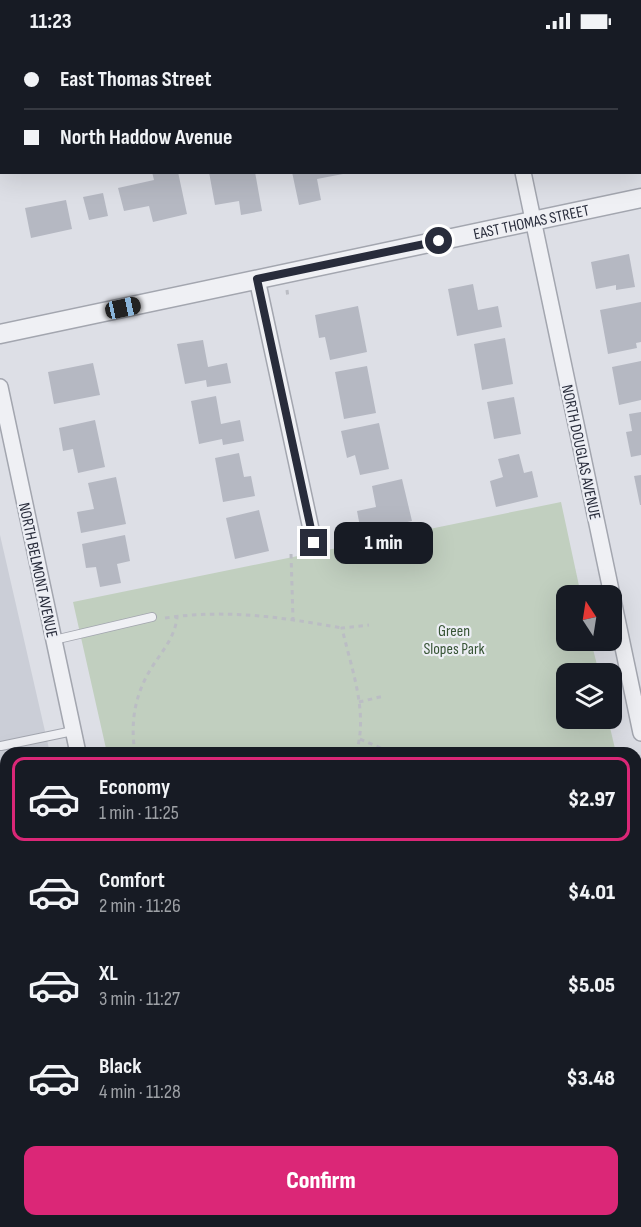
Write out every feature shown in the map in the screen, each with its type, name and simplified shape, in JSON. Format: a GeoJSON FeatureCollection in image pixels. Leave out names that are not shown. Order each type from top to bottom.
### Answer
{"type":"FeatureCollection","features":[{"type":"Feature","properties":{"kind":"street","name":"NORTH DOUGLAS AVENUE"},"geometry":{"type":"LineString","coordinates":[[523,174],[641,732]]}},
{"type":"Feature","properties":{"kind":"street","name":"EAST THOMAS STREET"},"geometry":{"type":"LineString","coordinates":[[0,334],[641,198]]}},
{"type":"Feature","properties":{"kind":"street"},"geometry":{"type":"LineString","coordinates":[[257,279],[314,543]]}},
{"type":"Feature","properties":{"kind":"street","name":"NORTH BELMONT AVENUE"},"geometry":{"type":"LineString","coordinates":[[0,387],[4,423],[77,747]]}},
{"type":"Feature","properties":{"kind":"lane"},"geometry":{"type":"LineString","coordinates":[[54,640],[152,617]]}},
{"type":"Feature","properties":{"kind":"lane"},"geometry":{"type":"LineString","coordinates":[[1,746],[73,731]]}},
{"type":"Feature","properties":{"kind":"path"},"geometry":{"type":"LineString","coordinates":[[291,554],[293,619]]}},
{"type":"Feature","properties":{"kind":"path"},"geometry":{"type":"LineString","coordinates":[[152,617],[232,612],[293,619],[342,628],[369,625]]}},
{"type":"Feature","properties":{"kind":"path"},"geometry":{"type":"LineString","coordinates":[[134,747],[132,726],[138,691],[176,630],[177,617]]}},
{"type":"Feature","properties":{"kind":"path"},"geometry":{"type":"LineString","coordinates":[[342,628],[362,724],[358,747]]}},
{"type":"Feature","properties":{"kind":"path"},"geometry":{"type":"LineString","coordinates":[[359,702],[384,696]]}},
{"type":"Feature","properties":{"kind":"path"},"geometry":{"type":"LineString","coordinates":[[360,739],[378,747]]}},
{"type":"Feature","properties":{"kind":"shaded area"},"geometry":{"type":"Polygon","coordinates":[[[0,535],[49,747],[0,747],[0,535]]]}},
{"type":"Feature","properties":{"kind":"green space","name":"Green Slopes Park"},"geometry":{"type":"Polygon","coordinates":[[[561,502],[579,585],[556,585],[556,651],[594,651],[596,663],[556,663],[556,729],[610,729],[615,747],[106,747],[73,602],[561,502]]]}},
{"type":"Feature","properties":{"kind":"building"},"geometry":{"type":"Polygon","coordinates":[[[152,174],[178,174],[187,214],[153,222],[149,206],[124,211],[118,188],[154,180],[152,174]]]}},
{"type":"Feature","properties":{"kind":"building"},"geometry":{"type":"Polygon","coordinates":[[[209,174],[255,174],[262,211],[241,215],[239,201],[215,205],[209,174]]]}},
{"type":"Feature","properties":{"kind":"building"},"geometry":{"type":"Polygon","coordinates":[[[292,174],[343,174],[317,179],[321,200],[299,205],[292,174]]]}},
{"type":"Feature","properties":{"kind":"building"},"geometry":{"type":"Polygon","coordinates":[[[103,193],[108,216],[89,220],[83,197],[103,193]]]}},
{"type":"Feature","properties":{"kind":"building"},"geometry":{"type":"Polygon","coordinates":[[[66,200],[72,229],[31,238],[25,208],[66,200]]]}},
{"type":"Feature","properties":{"kind":"building"},"geometry":{"type":"Polygon","coordinates":[[[629,254],[635,287],[616,290],[616,285],[596,289],[591,262],[629,254]]]}},
{"type":"Feature","properties":{"kind":"building"},"geometry":{"type":"Polygon","coordinates":[[[473,284],[478,310],[498,306],[502,327],[457,336],[448,289],[473,284]]]}},
{"type":"Feature","properties":{"kind":"building"},"geometry":{"type":"Polygon","coordinates":[[[641,302],[641,342],[636,343],[637,348],[608,354],[600,310],[641,302]]]}},
{"type":"Feature","properties":{"kind":"building"},"geometry":{"type":"Polygon","coordinates":[[[358,306],[367,352],[330,360],[325,337],[319,338],[315,315],[358,306]]]}},
{"type":"Feature","properties":{"kind":"building"},"geometry":{"type":"Polygon","coordinates":[[[505,338],[513,384],[482,390],[474,344],[505,338]]]}},
{"type":"Feature","properties":{"kind":"building"},"geometry":{"type":"Polygon","coordinates":[[[203,340],[208,367],[227,363],[231,383],[207,387],[206,380],[185,384],[177,344],[203,340]]]}},
{"type":"Feature","properties":{"kind":"building"},"geometry":{"type":"Polygon","coordinates":[[[641,361],[641,400],[619,405],[612,367],[641,361]]]}},
{"type":"Feature","properties":{"kind":"building"},"geometry":{"type":"Polygon","coordinates":[[[93,363],[100,395],[54,404],[48,372],[93,363]]]}},
{"type":"Feature","properties":{"kind":"building"},"geometry":{"type":"Polygon","coordinates":[[[367,366],[376,413],[344,419],[335,372],[367,366]]]}},
{"type":"Feature","properties":{"kind":"building"},"geometry":{"type":"Polygon","coordinates":[[[216,396],[221,424],[240,420],[244,441],[223,445],[222,439],[199,444],[191,401],[216,396]]]}},
{"type":"Feature","properties":{"kind":"building"},"geometry":{"type":"Polygon","coordinates":[[[514,397],[521,434],[494,439],[487,402],[514,397]]]}},
{"type":"Feature","properties":{"kind":"building"},"geometry":{"type":"Polygon","coordinates":[[[641,412],[641,455],[631,457],[626,432],[632,431],[629,414],[641,412]]]}},
{"type":"Feature","properties":{"kind":"building"},"geometry":{"type":"Polygon","coordinates":[[[95,420],[105,467],[78,473],[73,449],[63,451],[59,428],[95,420]]]}},
{"type":"Feature","properties":{"kind":"building"},"geometry":{"type":"Polygon","coordinates":[[[379,423],[389,469],[360,475],[355,455],[347,458],[341,431],[379,423]]]}},
{"type":"Feature","properties":{"kind":"building"},"geometry":{"type":"Polygon","coordinates":[[[239,453],[244,477],[251,476],[255,496],[223,502],[215,458],[239,453]]]}},
{"type":"Feature","properties":{"kind":"building"},"geometry":{"type":"Polygon","coordinates":[[[519,454],[524,473],[532,471],[538,497],[496,507],[490,481],[503,477],[498,459],[519,454]]]}},
{"type":"Feature","properties":{"kind":"building"},"geometry":{"type":"Polygon","coordinates":[[[641,475],[641,505],[640,505],[634,476],[641,475]]]}},
{"type":"Feature","properties":{"kind":"building"},"geometry":{"type":"Polygon","coordinates":[[[116,477],[126,524],[81,533],[77,512],[94,509],[88,483],[116,477]]]}},
{"type":"Feature","properties":{"kind":"building"},"geometry":{"type":"Polygon","coordinates":[[[402,479],[412,521],[361,532],[357,511],[376,507],[372,486],[402,479]]]}},
{"type":"Feature","properties":{"kind":"building"},"geometry":{"type":"Polygon","coordinates":[[[259,510],[269,551],[235,559],[226,518],[259,510]]]}},
{"type":"Feature","properties":{"kind":"building"},"geometry":{"type":"Polygon","coordinates":[[[125,535],[130,561],[117,564],[121,583],[100,587],[96,567],[86,568],[82,544],[125,535]]]}},
{"type":"Feature","properties":{"kind":"route"},"geometry":{"type":"LineString","coordinates":[[314,543],[257,279],[439,241]]}}]}
